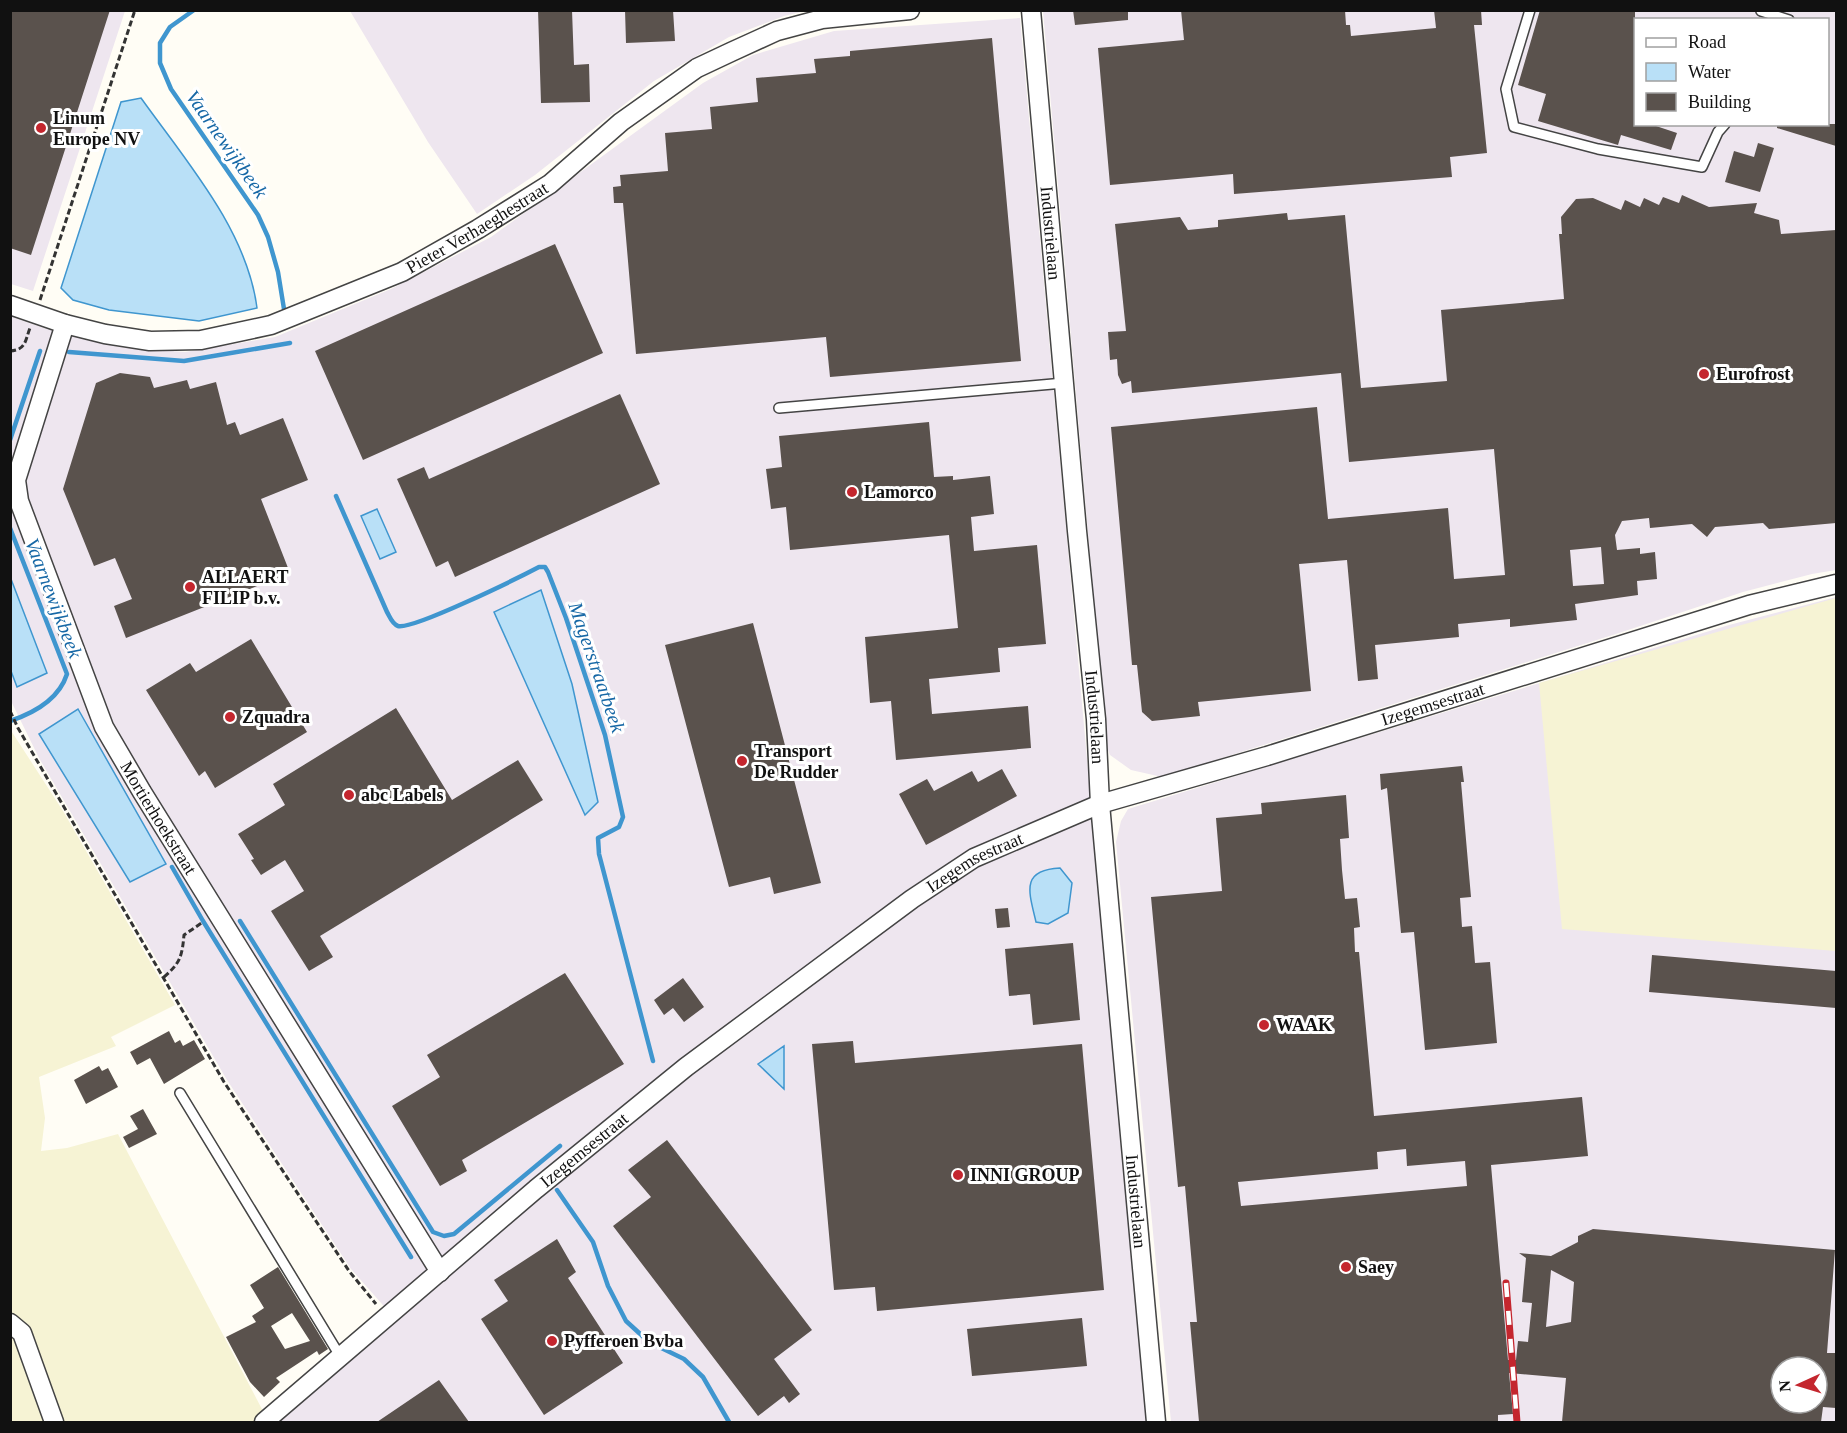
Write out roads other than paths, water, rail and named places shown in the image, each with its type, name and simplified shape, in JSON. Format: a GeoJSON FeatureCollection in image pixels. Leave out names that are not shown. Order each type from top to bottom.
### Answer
{"type":"FeatureCollection","features":[{"type":"Feature","properties":{"kind":"street","name":"Pieter Verhaeghestraat"},"geometry":{"type":"LineString","coordinates":[[10,305],[64,324],[105,334],[150,341],[201,340],[271,325],[402,272],[478,229],[550,184],[621,122],[697,68],[777,32],[822,20],[910,10]]}},
{"type":"Feature","properties":{"kind":"street","name":"Industrielaan"},"geometry":{"type":"LineString","coordinates":[[1031,10],[1096,719],[1100,804],[1156,1422]]}},
{"type":"Feature","properties":{"kind":"street","name":"Mortierhoekstraat"},"geometry":{"type":"LineString","coordinates":[[64,324],[16,480],[19,501],[104,728],[440,1272]]}},
{"type":"Feature","properties":{"kind":"street","name":"Izegemsestraat"},"geometry":{"type":"LineString","coordinates":[[264,1422],[536,1189],[686,1067],[912,899],[974,858],[1100,804],[1290,749],[1749,605],[1836,584]]}},
{"type":"Feature","properties":{"kind":"street"},"geometry":{"type":"LineString","coordinates":[[10,1323],[22,1334],[54,1422]]}},
{"type":"Feature","properties":{"kind":"lane"},"geometry":{"type":"LineString","coordinates":[[1530,10],[1506,89],[1514,127],[1598,148],[1702,168],[1718,132],[1723,126]]}},
{"type":"Feature","properties":{"kind":"lane"},"geometry":{"type":"LineString","coordinates":[[1762,11],[1783,18]]}},
{"type":"Feature","properties":{"kind":"lane"},"geometry":{"type":"LineString","coordinates":[[779,408],[1064,383]]}},
{"type":"Feature","properties":{"kind":"lane"},"geometry":{"type":"LineString","coordinates":[[180,1093],[340,1356]]}},
{"type":"Feature","properties":{"kind":"water"},"geometry":{"type":"Polygon","coordinates":[[[141,98],[195,172],[228,224],[251,279],[257,308],[199,321],[109,310],[73,300],[61,288],[121,102],[141,98]]]}},
{"type":"Feature","properties":{"kind":"water"},"geometry":{"type":"Polygon","coordinates":[[[377,509],[396,552],[380,559],[361,516],[377,509]]]}},
{"type":"Feature","properties":{"kind":"water"},"geometry":{"type":"Polygon","coordinates":[[[11,579],[47,673],[17,687],[11,671],[11,579]]]}},
{"type":"Feature","properties":{"kind":"water"},"geometry":{"type":"Polygon","coordinates":[[[541,590],[572,684],[598,802],[585,815],[494,612],[541,590]]]}},
{"type":"Feature","properties":{"kind":"water"},"geometry":{"type":"Polygon","coordinates":[[[78,709],[166,864],[130,882],[39,734],[78,709]]]}},
{"type":"Feature","properties":{"kind":"water"},"geometry":{"type":"Polygon","coordinates":[[[1060,868],[1072,883],[1068,913],[1048,924],[1036,922],[1030,884],[1038,873],[1060,868]]]}},
{"type":"Feature","properties":{"kind":"water"},"geometry":{"type":"Polygon","coordinates":[[[784,1046],[784,1089],[758,1064],[784,1046]]]}},
{"type":"Feature","properties":{"kind":"waterway","name":"Vaarnewijkbeek"},"geometry":{"type":"LineString","coordinates":[[194,10],[170,27],[160,43],[160,63],[171,89],[258,215],[268,237],[278,272],[284,309]]}},
{"type":"Feature","properties":{"kind":"waterway","name":"Vaarnewijkbeek"},"geometry":{"type":"LineString","coordinates":[[69,352],[184,361],[290,343]]}},
{"type":"Feature","properties":{"kind":"waterway","name":"Vaarnewijkbeek"},"geometry":{"type":"LineString","coordinates":[[10,440],[40,351]]}},
{"type":"Feature","properties":{"kind":"waterway","name":"Magerstraatbeek"},"geometry":{"type":"LineString","coordinates":[[336,496],[387,612],[398,626],[408,625],[444,612],[539,567],[545,567],[548,572],[566,618],[605,735],[623,817],[619,827],[598,838],[599,854],[653,1061]]}},
{"type":"Feature","properties":{"kind":"waterway","name":"Vaarnewijkbeek"},"geometry":{"type":"LineString","coordinates":[[10,528],[67,674],[52,698],[28,714],[10,721]]}},
{"type":"Feature","properties":{"kind":"waterway"},"geometry":{"type":"LineString","coordinates":[[172,867],[411,1257]]}},
{"type":"Feature","properties":{"kind":"waterway"},"geometry":{"type":"LineString","coordinates":[[240,921],[433,1232],[444,1236],[454,1234],[560,1146]]}},
{"type":"Feature","properties":{"kind":"waterway","name":"Magerstraatbeek"},"geometry":{"type":"LineString","coordinates":[[557,1190],[593,1242],[608,1286],[626,1321],[649,1342],[684,1359],[703,1377],[729,1422]]}},
{"type":"Feature","properties":{"kind":"railway"},"geometry":{"type":"LineString","coordinates":[[1506,1283],[1517,1422]]}},
{"type":"Feature","properties":{"kind":"place","name":"Linum Europe NV"},"geometry":{"type":"Point","coordinates":[41,128]}},
{"type":"Feature","properties":{"kind":"place","name":"Eurofrost"},"geometry":{"type":"Point","coordinates":[1704,374]}},
{"type":"Feature","properties":{"kind":"place","name":"Lamorco"},"geometry":{"type":"Point","coordinates":[852,492]}},
{"type":"Feature","properties":{"kind":"place","name":"ALLAERT FILIP b.v."},"geometry":{"type":"Point","coordinates":[190,587]}},
{"type":"Feature","properties":{"kind":"place","name":"Zquadra"},"geometry":{"type":"Point","coordinates":[230,717]}},
{"type":"Feature","properties":{"kind":"place","name":"Transport De Rudder"},"geometry":{"type":"Point","coordinates":[742,761]}},
{"type":"Feature","properties":{"kind":"place","name":"abc Labels"},"geometry":{"type":"Point","coordinates":[349,795]}},
{"type":"Feature","properties":{"kind":"place","name":"WAAK"},"geometry":{"type":"Point","coordinates":[1264,1025]}},
{"type":"Feature","properties":{"kind":"place","name":"INNI GROUP"},"geometry":{"type":"Point","coordinates":[958,1175]}},
{"type":"Feature","properties":{"kind":"place","name":"Saey"},"geometry":{"type":"Point","coordinates":[1346,1267]}},
{"type":"Feature","properties":{"kind":"place","name":"Pyfferoen Bvba"},"geometry":{"type":"Point","coordinates":[552,1341]}}]}
